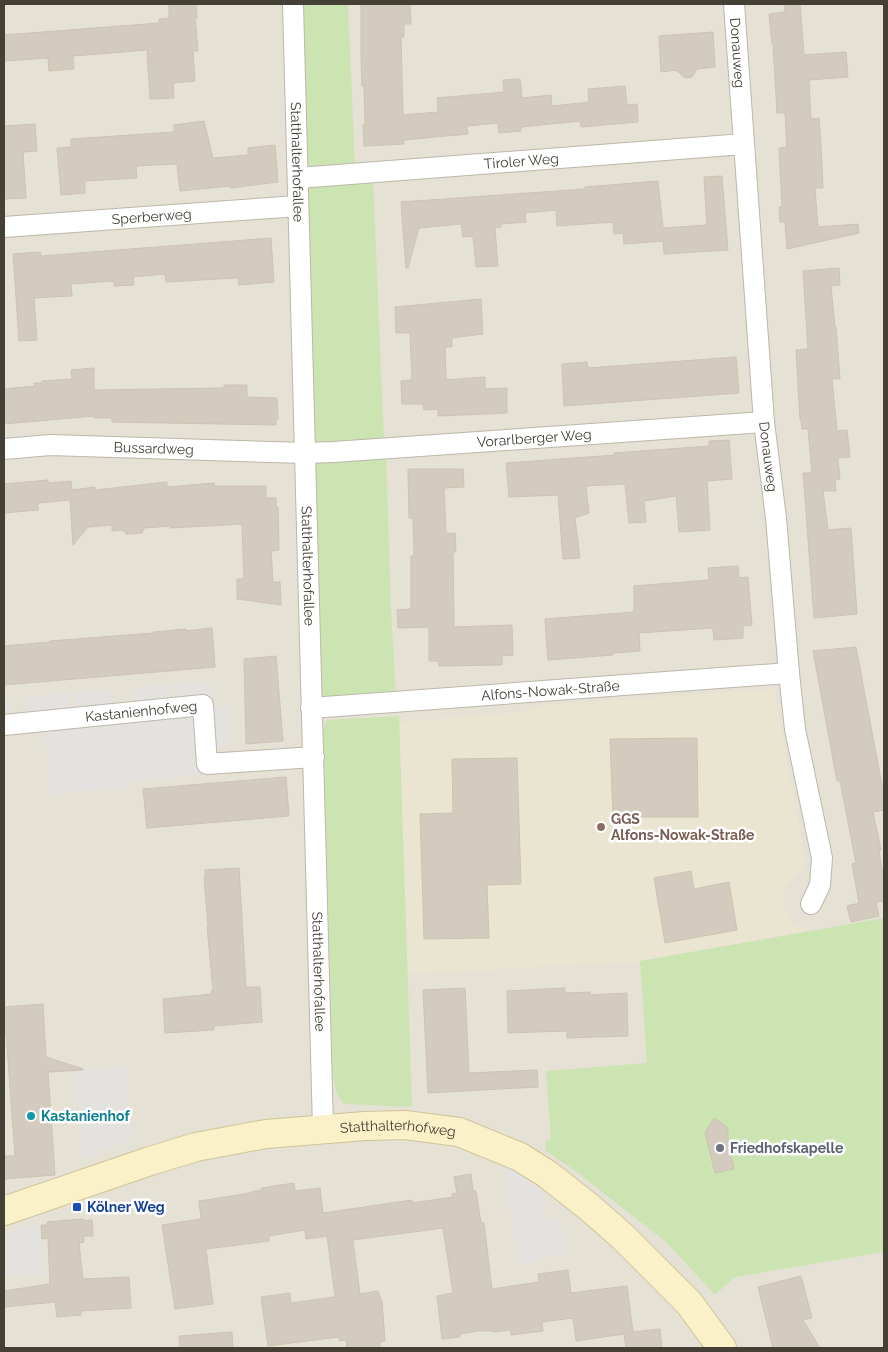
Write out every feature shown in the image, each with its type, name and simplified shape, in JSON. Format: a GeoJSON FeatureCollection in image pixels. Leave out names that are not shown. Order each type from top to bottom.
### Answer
{"type":"FeatureCollection","features":[{"type":"Feature","properties":{"kind":"street","name":"Statthalterhofallee"},"geometry":{"type":"LineString","coordinates":[[293,4],[324,1128]]}},
{"type":"Feature","properties":{"kind":"street","name":"Donauweg"},"geometry":{"type":"LineString","coordinates":[[734,4],[764,422],[776,518],[788,673],[795,729],[822,858],[820,886],[810,904]]}},
{"type":"Feature","properties":{"kind":"street","name":"Tiroler Weg"},"geometry":{"type":"LineString","coordinates":[[298,178],[744,144]]}},
{"type":"Feature","properties":{"kind":"street","name":"Sperberweg"},"geometry":{"type":"LineString","coordinates":[[4,227],[298,206]]}},
{"type":"Feature","properties":{"kind":"street","name":"Vorarlberger Weg"},"geometry":{"type":"LineString","coordinates":[[305,453],[764,422]]}},
{"type":"Feature","properties":{"kind":"street","name":"Bussardweg"},"geometry":{"type":"LineString","coordinates":[[4,449],[50,445],[305,453]]}},
{"type":"Feature","properties":{"kind":"street","name":"Alfons-Nowak-Straße"},"geometry":{"type":"LineString","coordinates":[[311,708],[788,673]]}},
{"type":"Feature","properties":{"kind":"street","name":"Kastanienhofweg"},"geometry":{"type":"LineString","coordinates":[[4,725],[203,705],[208,764],[314,757]]}},
{"type":"Feature","properties":{"kind":"street","name":"Statthalterhofweg"},"geometry":{"type":"LineString","coordinates":[[4,1211],[196,1147],[266,1134],[324,1128],[405,1125],[459,1132],[520,1157],[547,1174],[589,1207],[622,1236],[689,1303],[722,1348]]}},
{"type":"Feature","properties":{"kind":"shaded area"},"geometry":{"type":"Polygon","coordinates":[[[4,4],[884,4],[884,1348],[4,1348],[4,4]]]}},
{"type":"Feature","properties":{"kind":"shaded area"},"geometry":{"type":"Polygon","coordinates":[[[210,681],[211,696],[179,699],[177,684],[210,681]]]}},
{"type":"Feature","properties":{"kind":"shaded area"},"geometry":{"type":"Polygon","coordinates":[[[172,684],[173,699],[133,703],[131,688],[172,684]]]}},
{"type":"Feature","properties":{"kind":"shaded area"},"geometry":{"type":"Polygon","coordinates":[[[113,689],[114,704],[75,707],[74,693],[113,689]]]}},
{"type":"Feature","properties":{"kind":"shaded area","name":"GGS Alfons-Nowak-Straße"},"geometry":{"type":"Polygon","coordinates":[[[774,689],[806,865],[803,871],[794,877],[786,887],[783,905],[792,922],[812,930],[640,961],[408,974],[399,722],[523,712],[546,705],[774,689]]]}},
{"type":"Feature","properties":{"kind":"shaded area"},"geometry":{"type":"Polygon","coordinates":[[[67,694],[68,708],[28,712],[26,697],[67,694]]]}},
{"type":"Feature","properties":{"kind":"shaded area"},"geometry":{"type":"Polygon","coordinates":[[[9,698],[10,713],[4,714],[4,699],[9,698]]]}},
{"type":"Feature","properties":{"kind":"shaded area"},"geometry":{"type":"Polygon","coordinates":[[[227,706],[230,747],[215,748],[212,707],[227,706]]]}},
{"type":"Feature","properties":{"kind":"shaded area"},"geometry":{"type":"Polygon","coordinates":[[[194,716],[200,775],[131,781],[132,787],[50,794],[45,736],[37,728],[194,716]]]}},
{"type":"Feature","properties":{"kind":"shaded area"},"geometry":{"type":"Polygon","coordinates":[[[126,1067],[131,1140],[82,1160],[75,1070],[126,1067]]]}},
{"type":"Feature","properties":{"kind":"shaded area"},"geometry":{"type":"Polygon","coordinates":[[[504,1165],[541,1187],[546,1221],[557,1220],[561,1223],[565,1254],[541,1258],[538,1261],[518,1265],[504,1165]]]}},
{"type":"Feature","properties":{"kind":"shaded area"},"geometry":{"type":"Polygon","coordinates":[[[41,1224],[45,1274],[4,1277],[4,1233],[41,1224]]]}},
{"type":"Feature","properties":{"kind":"green space"},"geometry":{"type":"Polygon","coordinates":[[[301,4],[348,4],[355,169],[306,173],[301,4]]]}},
{"type":"Feature","properties":{"kind":"green space"},"geometry":{"type":"Polygon","coordinates":[[[373,179],[384,442],[314,446],[306,184],[373,179]]]}},
{"type":"Feature","properties":{"kind":"green space"},"geometry":{"type":"Polygon","coordinates":[[[386,454],[396,698],[318,702],[312,457],[386,454]]]}},
{"type":"Feature","properties":{"kind":"green space"},"geometry":{"type":"Polygon","coordinates":[[[399,716],[412,1107],[344,1104],[336,1089],[333,1073],[323,731],[327,720],[399,716]]]}},
{"type":"Feature","properties":{"kind":"green space"},"geometry":{"type":"Polygon","coordinates":[[[884,918],[884,1252],[735,1277],[715,1295],[666,1242],[574,1170],[546,1151],[545,1143],[551,1139],[546,1071],[647,1063],[640,961],[884,918]]]}},
{"type":"Feature","properties":{"kind":"building"},"geometry":{"type":"Polygon","coordinates":[[[169,4],[196,4],[197,18],[195,18],[198,51],[193,51],[195,81],[173,83],[174,98],[150,99],[147,50],[73,56],[74,69],[49,71],[48,58],[4,61],[4,35],[159,23],[159,19],[169,18],[169,4]]]}},
{"type":"Feature","properties":{"kind":"building"},"geometry":{"type":"Polygon","coordinates":[[[361,4],[410,4],[411,24],[404,24],[404,37],[401,37],[403,115],[438,112],[437,98],[504,92],[503,80],[520,79],[522,98],[551,95],[552,106],[589,102],[588,89],[625,86],[627,105],[637,104],[638,122],[581,127],[580,121],[521,127],[521,131],[499,133],[498,123],[467,126],[468,134],[404,140],[404,144],[364,146],[361,4]]]}},
{"type":"Feature","properties":{"kind":"building"},"geometry":{"type":"Polygon","coordinates":[[[784,4],[800,4],[804,55],[846,52],[848,77],[809,80],[811,119],[819,118],[821,147],[823,188],[815,188],[818,227],[858,224],[859,233],[787,249],[785,222],[780,222],[779,207],[782,207],[779,148],[787,147],[785,113],[777,113],[773,44],[769,14],[785,12],[784,4]]]}},
{"type":"Feature","properties":{"kind":"building"},"geometry":{"type":"Polygon","coordinates":[[[713,32],[715,67],[697,69],[692,77],[685,78],[676,70],[661,72],[659,36],[713,32]]]}},
{"type":"Feature","properties":{"kind":"building"},"geometry":{"type":"Polygon","coordinates":[[[204,121],[213,158],[248,155],[248,148],[275,145],[278,182],[231,188],[230,186],[180,191],[177,164],[136,166],[137,178],[85,181],[85,193],[61,195],[57,148],[71,147],[71,139],[174,132],[174,125],[204,121]]]}},
{"type":"Feature","properties":{"kind":"building"},"geometry":{"type":"Polygon","coordinates":[[[35,124],[37,151],[23,152],[26,198],[4,199],[4,126],[35,124]]]}},
{"type":"Feature","properties":{"kind":"building"},"geometry":{"type":"Polygon","coordinates":[[[722,176],[728,250],[664,254],[663,241],[624,244],[623,233],[614,234],[613,222],[557,226],[556,210],[525,213],[526,222],[501,224],[501,227],[495,228],[498,266],[476,267],[473,236],[463,237],[461,224],[419,228],[408,268],[406,268],[401,202],[585,189],[585,187],[658,181],[663,228],[707,225],[704,177],[722,176]]]}},
{"type":"Feature","properties":{"kind":"building"},"geometry":{"type":"Polygon","coordinates":[[[271,238],[274,282],[239,285],[238,278],[236,278],[166,282],[165,274],[133,277],[134,285],[114,286],[114,281],[71,284],[72,296],[34,298],[37,340],[19,341],[13,254],[40,252],[41,256],[271,238]]]}},
{"type":"Feature","properties":{"kind":"building"},"geometry":{"type":"Polygon","coordinates":[[[839,268],[840,285],[831,286],[840,379],[832,379],[837,431],[847,430],[850,457],[838,458],[840,479],[835,480],[836,491],[823,491],[828,530],[851,528],[857,614],[814,618],[803,473],[812,473],[808,429],[802,429],[800,420],[796,350],[808,349],[803,271],[839,268]]]}},
{"type":"Feature","properties":{"kind":"building"},"geometry":{"type":"Polygon","coordinates":[[[481,299],[483,334],[452,338],[452,347],[445,347],[446,380],[485,377],[485,389],[507,388],[507,413],[438,416],[438,409],[424,410],[423,404],[402,404],[401,381],[412,380],[410,333],[396,333],[395,307],[481,299]]]}},
{"type":"Feature","properties":{"kind":"building"},"geometry":{"type":"Polygon","coordinates":[[[736,357],[739,393],[564,406],[562,364],[587,362],[588,368],[736,357]]]}},
{"type":"Feature","properties":{"kind":"building"},"geometry":{"type":"Polygon","coordinates":[[[94,368],[94,390],[224,388],[224,385],[247,385],[247,397],[277,398],[278,419],[276,419],[276,425],[112,422],[112,418],[94,418],[94,416],[4,424],[4,389],[35,386],[34,383],[42,383],[42,381],[72,379],[71,370],[94,368]]]}},
{"type":"Feature","properties":{"kind":"building"},"geometry":{"type":"Polygon","coordinates":[[[729,440],[732,479],[707,481],[710,530],[679,532],[676,496],[644,501],[646,522],[629,523],[625,484],[586,486],[589,513],[575,518],[580,558],[563,559],[558,495],[509,497],[506,463],[709,446],[709,441],[729,440]]]}},
{"type":"Feature","properties":{"kind":"building"},"geometry":{"type":"Polygon","coordinates":[[[408,469],[463,469],[464,487],[444,488],[446,534],[455,533],[456,552],[453,552],[454,627],[512,625],[513,655],[502,656],[502,665],[439,666],[438,661],[429,661],[429,627],[398,628],[397,610],[411,609],[411,556],[414,556],[413,518],[409,518],[408,469]]]}},
{"type":"Feature","properties":{"kind":"building"},"geometry":{"type":"Polygon","coordinates":[[[48,480],[48,483],[71,481],[72,490],[95,487],[95,490],[167,482],[167,487],[214,483],[215,486],[266,486],[266,498],[276,498],[276,507],[278,507],[279,550],[271,551],[273,582],[280,582],[281,605],[237,599],[237,579],[244,579],[242,524],[144,528],[142,533],[126,534],[123,530],[112,531],[112,525],[88,527],[73,545],[70,500],[38,503],[38,510],[4,513],[4,484],[48,480]]]}},
{"type":"Feature","properties":{"kind":"building"},"geometry":{"type":"Polygon","coordinates":[[[738,566],[739,578],[748,577],[752,625],[743,626],[743,638],[714,640],[713,628],[639,633],[640,651],[548,660],[545,619],[634,612],[634,586],[709,580],[708,568],[738,566]]]}},
{"type":"Feature","properties":{"kind":"building"},"geometry":{"type":"Polygon","coordinates":[[[212,628],[215,667],[4,685],[4,646],[212,628]]]}},
{"type":"Feature","properties":{"kind":"building"},"geometry":{"type":"Polygon","coordinates":[[[856,647],[884,796],[884,810],[873,812],[881,850],[879,851],[884,881],[884,901],[876,902],[879,916],[851,922],[847,906],[859,903],[852,864],[856,863],[840,781],[837,781],[813,651],[856,647]]]}},
{"type":"Feature","properties":{"kind":"building"},"geometry":{"type":"Polygon","coordinates":[[[276,656],[283,741],[246,744],[244,659],[276,656]]]}},
{"type":"Feature","properties":{"kind":"building"},"geometry":{"type":"Polygon","coordinates":[[[697,738],[698,817],[613,817],[610,739],[697,738]]]}},
{"type":"Feature","properties":{"kind":"building"},"geometry":{"type":"Polygon","coordinates":[[[517,758],[521,884],[487,885],[489,938],[424,939],[420,814],[453,813],[452,759],[517,758]]]}},
{"type":"Feature","properties":{"kind":"building"},"geometry":{"type":"Polygon","coordinates":[[[286,777],[289,816],[147,828],[143,789],[286,777]]]}},
{"type":"Feature","properties":{"kind":"building"},"geometry":{"type":"Polygon","coordinates":[[[239,868],[246,987],[260,987],[262,1022],[214,1026],[214,1030],[165,1033],[163,999],[212,994],[211,991],[213,991],[207,926],[205,870],[239,868]]]}},
{"type":"Feature","properties":{"kind":"building"},"geometry":{"type":"Polygon","coordinates":[[[691,871],[694,889],[729,882],[737,930],[665,943],[654,878],[691,871]]]}},
{"type":"Feature","properties":{"kind":"building"},"geometry":{"type":"Polygon","coordinates":[[[465,988],[469,1073],[537,1070],[538,1087],[428,1093],[423,990],[465,988]]]}},
{"type":"Feature","properties":{"kind":"building"},"geometry":{"type":"Polygon","coordinates":[[[565,988],[565,993],[590,992],[590,995],[627,993],[628,1036],[567,1038],[567,1031],[508,1033],[507,991],[565,988]]]}},
{"type":"Feature","properties":{"kind":"building","name":"Kastanienhof"},"geometry":{"type":"Polygon","coordinates":[[[43,1004],[46,1057],[83,1070],[48,1072],[55,1175],[4,1179],[4,1156],[15,1156],[6,1033],[4,1033],[4,1007],[43,1004]]]}},
{"type":"Feature","properties":{"kind":"building","name":"Friedhofskapelle"},"geometry":{"type":"Polygon","coordinates":[[[714,1118],[726,1126],[728,1131],[734,1169],[715,1173],[705,1133],[714,1118]]]}},
{"type":"Feature","properties":{"kind":"building"},"geometry":{"type":"Polygon","coordinates":[[[471,1174],[481,1223],[484,1223],[492,1289],[539,1282],[538,1274],[568,1270],[571,1293],[627,1286],[633,1332],[660,1329],[662,1348],[626,1348],[624,1334],[576,1341],[573,1318],[542,1322],[543,1331],[511,1335],[510,1330],[494,1332],[477,1331],[460,1334],[460,1337],[442,1339],[437,1296],[453,1293],[443,1228],[353,1240],[360,1294],[378,1291],[382,1302],[385,1341],[380,1342],[380,1348],[347,1348],[346,1340],[340,1341],[339,1337],[268,1346],[261,1297],[290,1293],[291,1303],[335,1297],[327,1236],[306,1239],[305,1230],[269,1236],[269,1241],[206,1249],[213,1304],[175,1309],[162,1225],[201,1219],[199,1201],[251,1193],[262,1190],[261,1188],[294,1183],[295,1191],[320,1188],[323,1213],[412,1200],[412,1203],[453,1197],[452,1194],[457,1193],[454,1177],[471,1174]]]}},
{"type":"Feature","properties":{"kind":"building"},"geometry":{"type":"Polygon","coordinates":[[[83,1219],[83,1221],[92,1220],[93,1236],[84,1236],[84,1242],[79,1243],[83,1279],[129,1277],[131,1308],[81,1311],[81,1315],[57,1317],[55,1302],[4,1307],[4,1291],[50,1284],[48,1238],[42,1239],[41,1225],[48,1225],[47,1222],[83,1219]]]}},
{"type":"Feature","properties":{"kind":"building"},"geometry":{"type":"Polygon","coordinates":[[[801,1276],[812,1318],[803,1320],[820,1348],[773,1348],[758,1287],[801,1276]]]}},
{"type":"Feature","properties":{"kind":"building"},"geometry":{"type":"Polygon","coordinates":[[[232,1332],[233,1348],[180,1348],[179,1336],[232,1332]]]}},
{"type":"Feature","properties":{"kind":"place","name":"GGS Alfons-Nowak-Straße"},"geometry":{"type":"Point","coordinates":[601,827]}},
{"type":"Feature","properties":{"kind":"place","name":"Kastanienhof"},"geometry":{"type":"Point","coordinates":[31,1116]}},
{"type":"Feature","properties":{"kind":"place","name":"Friedhofskapelle"},"geometry":{"type":"Point","coordinates":[720,1148]}},
{"type":"Feature","properties":{"kind":"place","name":"Kölner Weg"},"geometry":{"type":"Point","coordinates":[77,1207]}}]}
